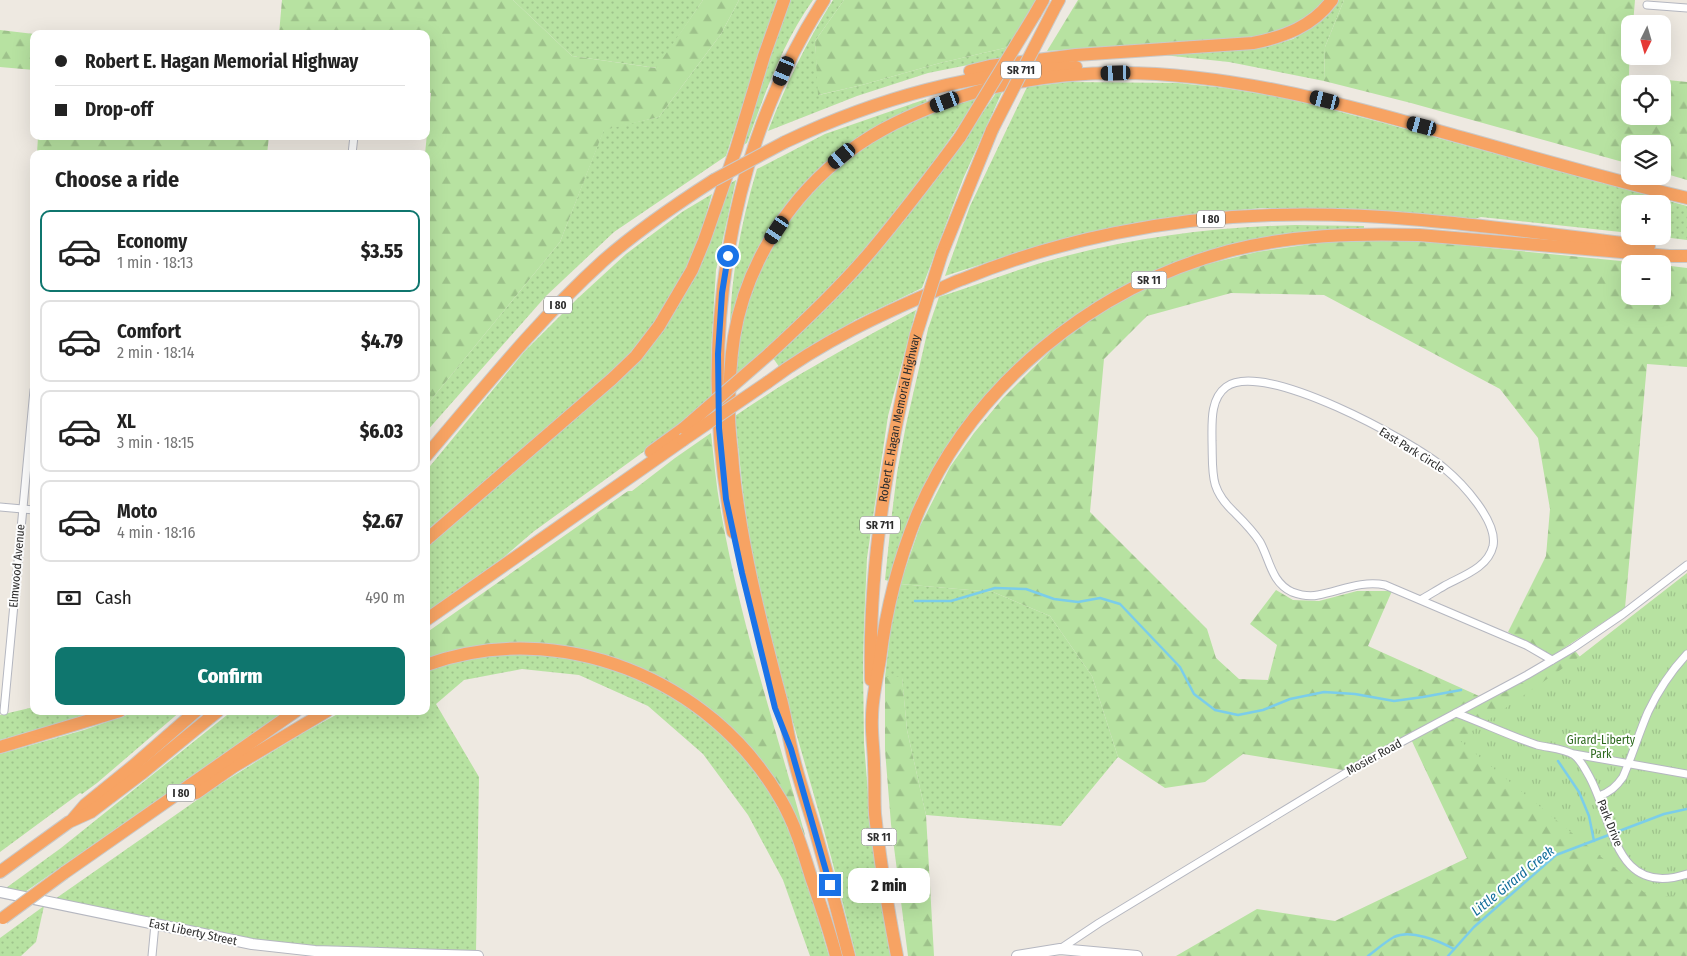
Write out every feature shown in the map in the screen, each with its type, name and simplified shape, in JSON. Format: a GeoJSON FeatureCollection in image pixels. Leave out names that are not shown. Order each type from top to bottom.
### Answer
{"type":"FeatureCollection","features":[{"type":"Feature","properties":{"kind":"highway"},"geometry":{"type":"LineString","coordinates":[[430,537],[612,379],[636,356],[659,326],[692,270],[704,241],[784,0]]}},
{"type":"Feature","properties":{"kind":"highway"},"geometry":{"type":"LineString","coordinates":[[791,749],[775,708],[726,499],[719,428],[718,338],[728,256],[744,183],[758,137],[784,71],[824,0]]}},
{"type":"Feature","properties":{"kind":"highway"},"geometry":{"type":"LineString","coordinates":[[683,434],[821,305],[870,252],[960,137],[1043,0]]}},
{"type":"Feature","properties":{"kind":"highway"},"geometry":{"type":"LineString","coordinates":[[786,137],[851,105],[945,76],[990,66],[1076,55],[1237,45],[1269,40],[1299,29],[1321,13],[1332,0]]}},
{"type":"Feature","properties":{"kind":"highway","name":"Robert E. Hagan Memorial Highway"},"geometry":{"type":"LineString","coordinates":[[872,718],[870,661],[878,544],[894,431],[916,335],[942,253],[992,130],[1023,66],[1061,5]]}},
{"type":"Feature","properties":{"kind":"highway","name":"I 80"},"geometry":{"type":"LineString","coordinates":[[430,451],[520,344],[573,290],[631,238],[669,210],[714,180],[786,137],[865,108],[960,81],[1044,69],[1076,67],[1155,67],[1208,70],[1301,87],[1621,173]]}},
{"type":"Feature","properties":{"kind":"highway"},"geometry":{"type":"LineString","coordinates":[[849,956],[791,749],[782,704],[746,559],[738,516],[729,420],[734,334],[756,267],[769,242],[802,195],[822,174],[865,140],[889,126],[915,114],[975,92],[1028,80],[1076,75],[1155,74],[1234,82],[1311,97],[1687,198]]}},
{"type":"Feature","properties":{"kind":"highway","name":"I 80"},"geometry":{"type":"LineString","coordinates":[[1665,185],[1687,191]]}},
{"type":"Feature","properties":{"kind":"highway","name":"I 80"},"geometry":{"type":"LineString","coordinates":[[430,617],[566,522],[683,434],[768,382],[796,361],[854,328],[962,279],[1068,244],[1171,224],[1273,215],[1361,217],[1441,223],[1687,251]]}},
{"type":"Feature","properties":{"kind":"highway","name":"SR 11"},"geometry":{"type":"LineString","coordinates":[[897,956],[888,908],[875,812],[872,718],[885,619],[902,556],[918,514],[931,487],[964,433],[1032,356],[1099,307],[1137,286],[1185,265],[1266,242],[1383,234],[1419,235],[1687,256]]}},
{"type":"Feature","properties":{"kind":"highway"},"geometry":{"type":"LineString","coordinates":[[430,664],[469,654],[490,651],[538,649],[575,653],[627,668],[652,679],[692,702],[713,718],[745,749],[781,800],[799,840],[836,956]]}},
{"type":"Feature","properties":{"kind":"highway"},"geometry":{"type":"LineString","coordinates":[[0,747],[107,715]]}},
{"type":"Feature","properties":{"kind":"highway"},"geometry":{"type":"LineString","coordinates":[[69,822],[85,805],[191,715]]}},
{"type":"Feature","properties":{"kind":"highway"},"geometry":{"type":"LineString","coordinates":[[2,870],[69,822],[98,807],[213,715]]}},
{"type":"Feature","properties":{"kind":"highway","name":"I 80"},"geometry":{"type":"LineString","coordinates":[[1,919],[290,715]]}},
{"type":"Feature","properties":{"kind":"highway"},"geometry":{"type":"LineString","coordinates":[[97,851],[132,836],[234,767],[320,715]]}},
{"type":"Feature","properties":{"kind":"street"},"geometry":{"type":"LineString","coordinates":[[1647,5],[1687,8]]}},
{"type":"Feature","properties":{"kind":"street","name":"East Park Circle"},"geometry":{"type":"LineString","coordinates":[[1240,382],[1271,385],[1320,399],[1340,408],[1427,456],[1443,468],[1472,497],[1490,525],[1494,539],[1489,555],[1478,567],[1422,599],[1393,587],[1380,584],[1363,584],[1316,596],[1306,596],[1288,590],[1277,580],[1258,540],[1250,528],[1219,496],[1213,477],[1214,406],[1216,399],[1227,386],[1240,382]]}},
{"type":"Feature","properties":{"kind":"street","name":"Elmwood Avenue"},"geometry":{"type":"LineString","coordinates":[[4,711],[30,430]]}},
{"type":"Feature","properties":{"kind":"street"},"geometry":{"type":"LineString","coordinates":[[0,507],[30,510]]}},
{"type":"Feature","properties":{"kind":"street","name":"Mosier Road"},"geometry":{"type":"LineString","coordinates":[[1060,949],[1099,923],[1364,762],[1573,648],[1623,614],[1687,565]]}},
{"type":"Feature","properties":{"kind":"street"},"geometry":{"type":"LineString","coordinates":[[1422,599],[1526,645],[1552,660]]}},
{"type":"Feature","properties":{"kind":"street"},"geometry":{"type":"LineString","coordinates":[[1599,796],[1617,786],[1628,765],[1649,711],[1660,689],[1687,654]]}},
{"type":"Feature","properties":{"kind":"street"},"geometry":{"type":"LineString","coordinates":[[1456,713],[1531,742],[1573,754],[1687,774]]}},
{"type":"Feature","properties":{"kind":"street","name":"Park Drive"},"geometry":{"type":"LineString","coordinates":[[1573,754],[1583,766],[1599,796],[1616,844],[1629,864],[1644,876],[1663,880],[1687,874]]}},
{"type":"Feature","properties":{"kind":"street","name":"East Liberty Street"},"geometry":{"type":"LineString","coordinates":[[0,892],[242,942],[287,949],[478,956]]}},
{"type":"Feature","properties":{"kind":"street"},"geometry":{"type":"LineString","coordinates":[[152,956],[155,924]]}},
{"type":"Feature","properties":{"kind":"street"},"geometry":{"type":"LineString","coordinates":[[1017,956],[1060,949],[1137,956]]}},
{"type":"Feature","properties":{"kind":"green space"},"geometry":{"type":"Polygon","coordinates":[[[282,0],[513,0],[572,56],[656,68],[703,0],[739,0],[721,34],[659,117],[604,130],[560,242],[430,401],[430,150],[425,150],[426,140],[430,140],[430,30],[279,30],[282,0]]]}},
{"type":"Feature","properties":{"kind":"green space"},"geometry":{"type":"Polygon","coordinates":[[[513,0],[703,0],[657,68],[572,56],[513,0]]]}},
{"type":"Feature","properties":{"kind":"green space"},"geometry":{"type":"Polygon","coordinates":[[[739,0],[777,0],[726,156],[614,232],[546,296],[430,427],[430,401],[560,242],[604,129],[659,117],[721,34],[739,0]]]}},
{"type":"Feature","properties":{"kind":"green space"},"geometry":{"type":"Polygon","coordinates":[[[790,0],[813,0],[783,51],[747,143],[741,146],[777,30],[790,0]]]}},
{"type":"Feature","properties":{"kind":"green space"},"geometry":{"type":"Polygon","coordinates":[[[833,0],[844,0],[815,41],[819,95],[1009,47],[1003,58],[928,73],[857,96],[768,131],[797,64],[833,0]]]}},
{"type":"Feature","properties":{"kind":"green space"},"geometry":{"type":"Polygon","coordinates":[[[844,0],[1036,0],[1009,47],[818,95],[815,41],[844,0]]]}},
{"type":"Feature","properties":{"kind":"green space"},"geometry":{"type":"Polygon","coordinates":[[[1078,0],[1326,0],[1293,24],[1255,37],[1047,51],[1078,0]]]}},
{"type":"Feature","properties":{"kind":"green space"},"geometry":{"type":"Polygon","coordinates":[[[1339,0],[1344,0],[1325,47],[1324,81],[1229,62],[1163,55],[1267,47],[1293,39],[1327,16],[1339,0]]]}},
{"type":"Feature","properties":{"kind":"green space"},"geometry":{"type":"Polygon","coordinates":[[[1344,0],[1635,0],[1634,15],[1621,15],[1621,65],[1629,65],[1629,75],[1621,75],[1621,125],[1671,125],[1671,80],[1687,82],[1687,180],[1671,175],[1671,135],[1621,135],[1621,161],[1411,103],[1324,81],[1325,47],[1344,0]]]}},
{"type":"Feature","properties":{"kind":"green space"},"geometry":{"type":"Polygon","coordinates":[[[0,30],[30,34],[30,70],[0,67],[0,30]]]}},
{"type":"Feature","properties":{"kind":"green space"},"geometry":{"type":"Polygon","coordinates":[[[1068,82],[1178,83],[1225,88],[1286,98],[1647,195],[1621,195],[1621,232],[1481,217],[1471,220],[1362,209],[1262,208],[1139,222],[1038,246],[945,276],[970,206],[1027,87],[1068,82]]]}},
{"type":"Feature","properties":{"kind":"green space"},"geometry":{"type":"Polygon","coordinates":[[[1002,92],[963,179],[922,288],[855,320],[780,368],[773,358],[952,158],[996,93],[1002,92]]]}},
{"type":"Feature","properties":{"kind":"green space"},"geometry":{"type":"Polygon","coordinates":[[[978,97],[918,182],[870,243],[810,308],[736,377],[740,336],[752,286],[770,247],[807,196],[861,148],[890,131],[978,97]]]}},
{"type":"Feature","properties":{"kind":"green space"},"geometry":{"type":"Polygon","coordinates":[[[926,99],[927,103],[875,128],[838,152],[796,193],[742,288],[730,322],[733,283],[739,245],[757,169],[825,134],[926,99]]]}},
{"type":"Feature","properties":{"kind":"green space"},"geometry":{"type":"Polygon","coordinates":[[[38,140],[269,140],[267,150],[37,150],[38,140]]]}},
{"type":"Feature","properties":{"kind":"green space"},"geometry":{"type":"Polygon","coordinates":[[[736,180],[716,270],[711,352],[712,398],[679,426],[533,532],[504,557],[430,610],[430,542],[643,356],[727,185],[736,180]]]}},
{"type":"Feature","properties":{"kind":"green space"},"geometry":{"type":"Polygon","coordinates":[[[712,194],[702,229],[688,265],[657,319],[621,364],[430,528],[430,466],[524,352],[626,254],[682,212],[712,194]]]}},
{"type":"Feature","properties":{"kind":"green space"},"geometry":{"type":"Polygon","coordinates":[[[1671,202],[1687,206],[1687,240],[1671,238],[1671,202]]]}},
{"type":"Feature","properties":{"kind":"green space"},"geometry":{"type":"Polygon","coordinates":[[[1295,225],[1364,226],[1364,230],[1282,237],[1101,300],[959,433],[889,581],[885,580],[897,473],[906,425],[928,329],[939,297],[1046,261],[1119,244],[1177,234],[1295,225]]]}},
{"type":"Feature","properties":{"kind":"green space"},"geometry":{"type":"Polygon","coordinates":[[[1409,240],[1621,261],[1621,305],[1671,305],[1671,266],[1687,268],[1687,367],[1647,364],[1625,608],[1552,656],[1508,632],[1546,556],[1550,509],[1538,438],[1500,389],[1324,295],[1231,293],[1147,316],[1104,359],[1090,512],[1207,629],[1216,658],[1239,679],[1268,680],[1277,645],[1250,624],[1276,590],[1293,600],[1319,601],[1357,591],[1392,591],[1368,646],[1479,696],[1343,770],[1243,754],[1205,782],[1165,788],[1118,757],[1092,676],[1050,616],[993,592],[900,584],[920,526],[950,467],[974,433],[1003,398],[1058,343],[1099,314],[1148,287],[1195,267],[1257,252],[1325,242],[1409,240]]]}},
{"type":"Feature","properties":{"kind":"green space"},"geometry":{"type":"Polygon","coordinates":[[[916,310],[888,416],[867,558],[864,626],[864,743],[871,832],[892,956],[856,956],[766,619],[748,531],[735,416],[847,347],[916,310]]]}},
{"type":"Feature","properties":{"kind":"green space"},"geometry":{"type":"Polygon","coordinates":[[[711,433],[719,502],[738,594],[805,835],[803,836],[771,777],[748,745],[729,725],[685,691],[635,666],[581,650],[537,644],[502,647],[430,659],[430,630],[628,491],[632,491],[711,433]]]}},
{"type":"Feature","properties":{"kind":"green space","name":"Girard-Liberty Park"},"geometry":{"type":"Polygon","coordinates":[[[1687,573],[1687,894],[1651,898],[1459,740],[1579,657],[1687,573]]]}},
{"type":"Feature","properties":{"kind":"green space"},"geometry":{"type":"Polygon","coordinates":[[[900,584],[993,592],[1050,616],[1092,676],[1118,757],[1061,826],[926,815],[907,730],[902,678],[885,677],[891,626],[900,584]]]}},
{"type":"Feature","properties":{"kind":"green space"},"geometry":{"type":"Polygon","coordinates":[[[1655,600],[1687,890],[1687,956],[1176,956],[1257,909],[1335,921],[1467,858],[1410,737],[1573,648],[1580,657],[1655,600]]]}},
{"type":"Feature","properties":{"kind":"green space"},"geometry":{"type":"Polygon","coordinates":[[[510,654],[546,656],[607,667],[629,675],[677,699],[720,732],[756,773],[784,819],[804,869],[829,956],[810,956],[783,880],[748,815],[703,754],[648,706],[579,675],[522,669],[464,680],[436,704],[479,777],[476,952],[355,949],[282,943],[140,918],[55,899],[217,786],[301,734],[336,715],[430,715],[430,669],[465,659],[510,654]]]}},
{"type":"Feature","properties":{"kind":"green space"},"geometry":{"type":"Polygon","coordinates":[[[885,677],[902,677],[907,730],[926,815],[934,956],[908,956],[891,824],[885,750],[885,677]]]}},
{"type":"Feature","properties":{"kind":"green space"},"geometry":{"type":"Polygon","coordinates":[[[30,708],[30,715],[88,715],[0,740],[0,715],[30,708]]]}},
{"type":"Feature","properties":{"kind":"green space"},"geometry":{"type":"Polygon","coordinates":[[[127,715],[176,715],[97,783],[82,794],[80,793],[0,852],[0,754],[84,730],[127,715]]]}},
{"type":"Feature","properties":{"kind":"green space"},"geometry":{"type":"Polygon","coordinates":[[[227,715],[279,715],[25,892],[6,888],[61,848],[227,715]]]}},
{"type":"Feature","properties":{"kind":"green space"},"geometry":{"type":"Polygon","coordinates":[[[44,906],[36,942],[21,956],[0,956],[0,938],[44,906]]]}},
{"type":"Feature","properties":{"kind":"waterway"},"geometry":{"type":"LineString","coordinates":[[915,601],[951,601],[995,588],[1026,589],[1054,599],[1078,602],[1100,598],[1120,604],[1180,667],[1194,694],[1215,710],[1238,715],[1263,710],[1290,699],[1324,692],[1355,694],[1394,701],[1461,690]]}},
{"type":"Feature","properties":{"kind":"waterway"},"geometry":{"type":"LineString","coordinates":[[1558,761],[1579,792],[1589,816],[1594,841]]}},
{"type":"Feature","properties":{"kind":"waterway","name":"Little Girard Creek"},"geometry":{"type":"LineString","coordinates":[[1448,956],[1474,927],[1556,855],[1664,814],[1687,809]]}},
{"type":"Feature","properties":{"kind":"waterway"},"geometry":{"type":"LineString","coordinates":[[1368,956],[1394,937],[1408,934],[1425,937],[1454,949]]}},
{"type":"Feature","properties":{"kind":"route"},"geometry":{"type":"LineString","coordinates":[[728,256],[722,293],[718,354],[719,428],[726,499],[775,708],[791,749],[830,885]]}}]}
